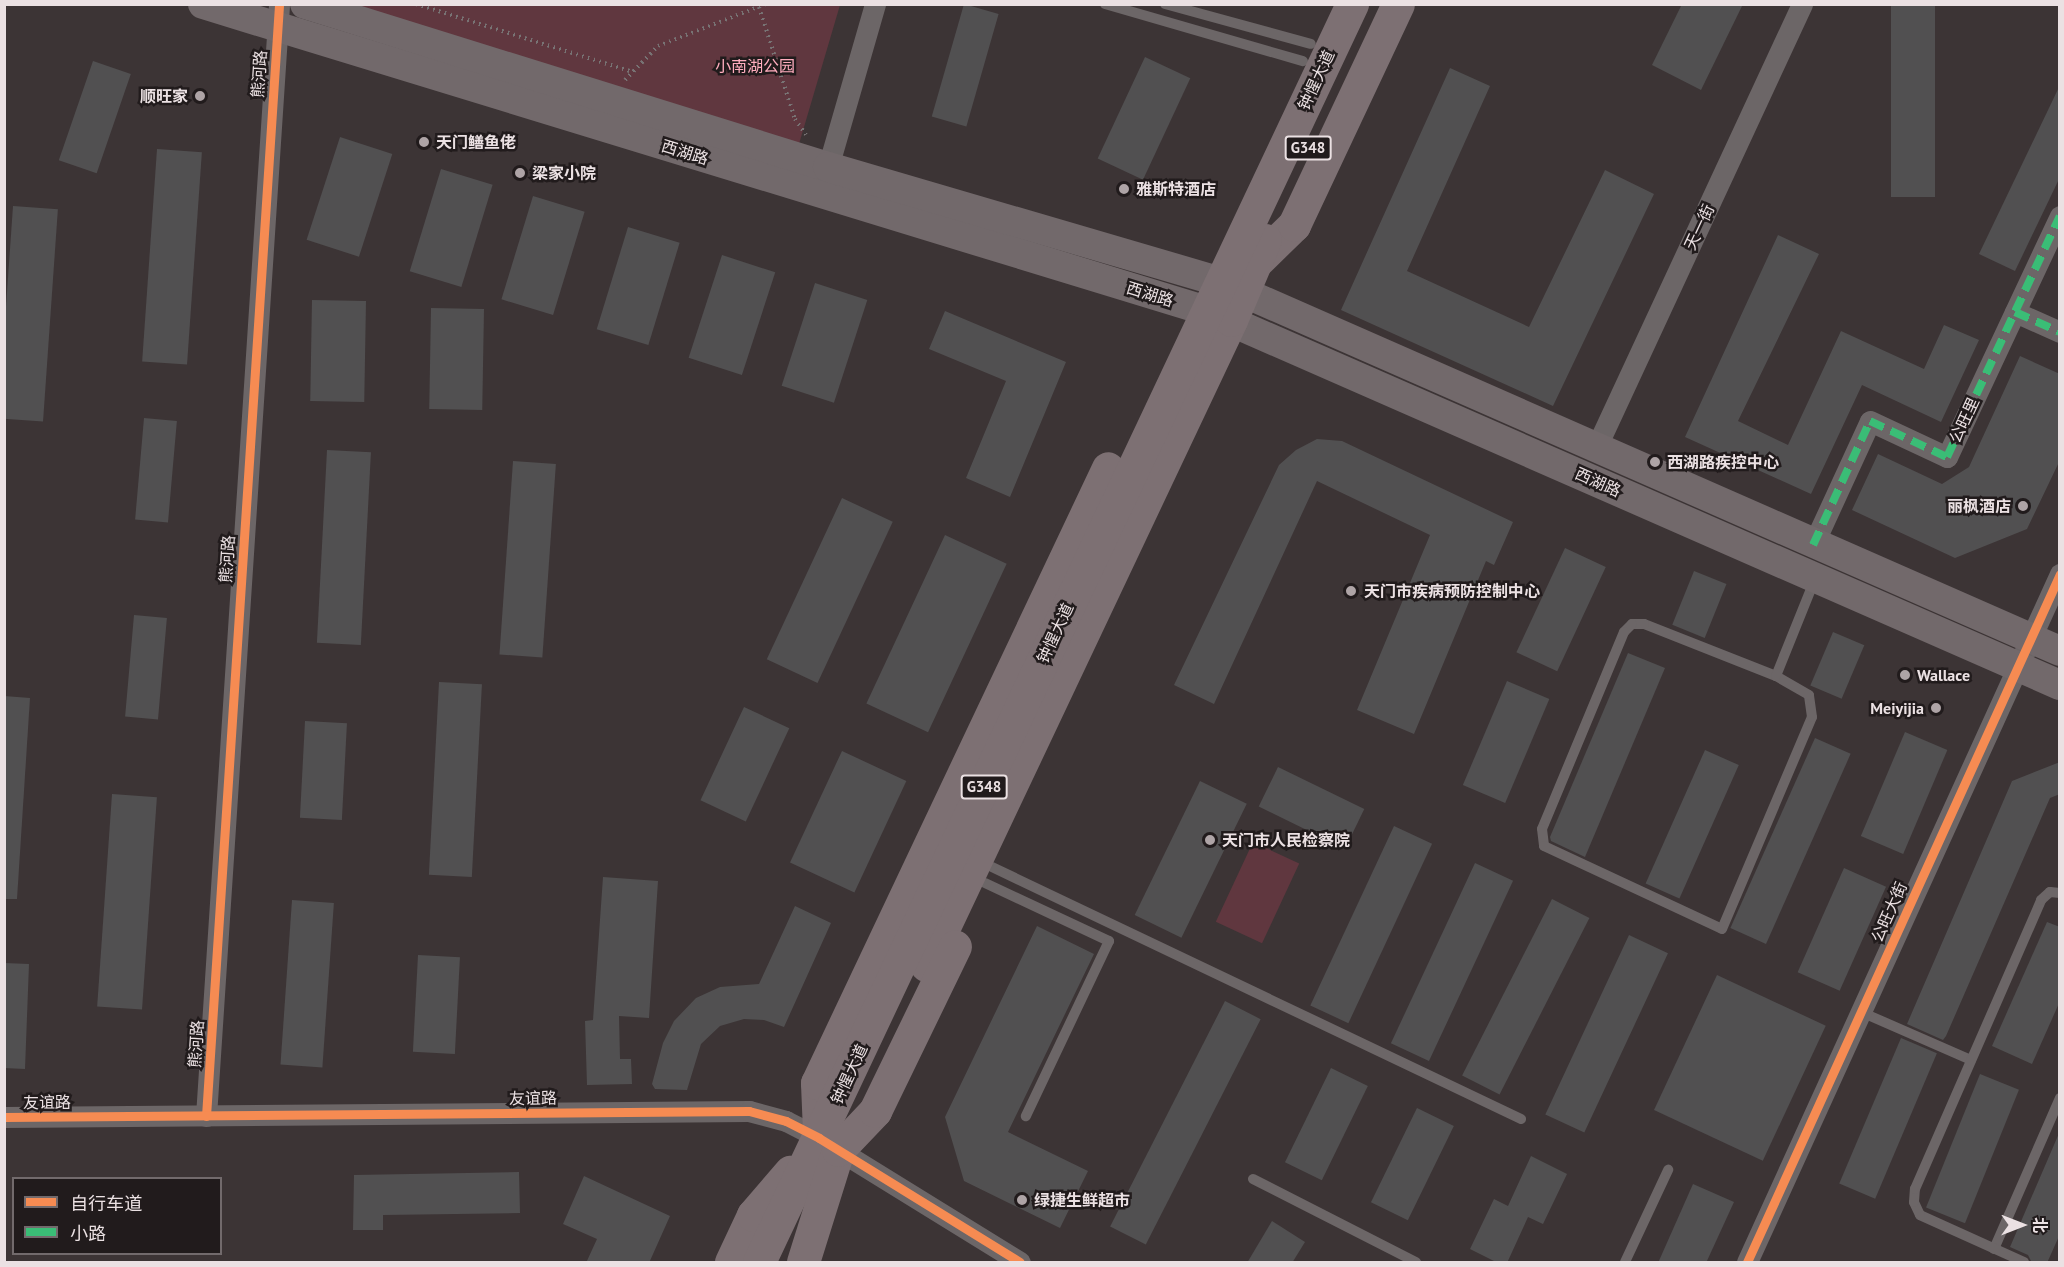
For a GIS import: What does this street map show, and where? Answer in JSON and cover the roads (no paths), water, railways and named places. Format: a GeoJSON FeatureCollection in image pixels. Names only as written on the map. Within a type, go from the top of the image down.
{"type":"FeatureCollection","features":[{"type":"Feature","properties":{"kind":"highway"},"geometry":{"type":"LineString","coordinates":[[1232,286],[1235,204],[1330,4]]}},
{"type":"Feature","properties":{"kind":"highway","name":"钟惺大道"},"geometry":{"type":"LineString","coordinates":[[785,1263],[829,1144],[1232,286],[1352,4]]}},
{"type":"Feature","properties":{"kind":"highway","name":"钟惺大道"},"geometry":{"type":"LineString","coordinates":[[1232,286],[1375,4]]}},
{"type":"Feature","properties":{"kind":"highway"},"geometry":{"type":"LineString","coordinates":[[1232,286],[1294,225],[1398,4]]}},
{"type":"Feature","properties":{"kind":"highway"},"geometry":{"type":"LineString","coordinates":[[731,1263],[753,1215],[829,1144],[875,1111],[1203,428],[1192,372],[1135,409],[817,1083],[829,1144],[803,1263]]}},
{"type":"Feature","properties":{"kind":"highway","name":"钟惺大道"},"geometry":{"type":"LineString","coordinates":[[759,1263],[829,1144]]}},
{"type":"Feature","properties":{"kind":"main road","name":"西湖路"},"geometry":{"type":"LineString","coordinates":[[203,4],[278,16],[1232,286],[1815,578],[2060,685]]}},
{"type":"Feature","properties":{"kind":"main road","name":"西湖路"},"geometry":{"type":"LineString","coordinates":[[305,4],[828,167],[1232,286],[1595,450],[2060,651]]}},
{"type":"Feature","properties":{"kind":"street"},"geometry":{"type":"LineString","coordinates":[[828,167],[875,4]]}},
{"type":"Feature","properties":{"kind":"street","name":"天一街"},"geometry":{"type":"LineString","coordinates":[[1595,450],[1803,4]]}},
{"type":"Feature","properties":{"kind":"street","name":"熊河路"},"geometry":{"type":"LineString","coordinates":[[206,1116],[278,16]]}},
{"type":"Feature","properties":{"kind":"street","name":"公旺里"},"geometry":{"type":"LineString","coordinates":[[1814,545],[1870,421],[1947,457],[2060,216]]}},
{"type":"Feature","properties":{"kind":"street"},"geometry":{"type":"LineString","coordinates":[[2014,312],[2060,332]]}},
{"type":"Feature","properties":{"kind":"street","name":"公旺大街"},"geometry":{"type":"LineString","coordinates":[[1747,1263],[2060,574]]}},
{"type":"Feature","properties":{"kind":"street","name":"友谊路"},"geometry":{"type":"LineString","coordinates":[[4,1117],[749,1111],[786,1121],[829,1144],[1020,1263]]}},
{"type":"Feature","properties":{"kind":"lane"},"geometry":{"type":"LineString","coordinates":[[1105,4],[1307,53]]}},
{"type":"Feature","properties":{"kind":"lane"},"geometry":{"type":"LineString","coordinates":[[1165,4],[1190,8],[1307,53]]}},
{"type":"Feature","properties":{"kind":"lane"},"geometry":{"type":"LineString","coordinates":[[1776,676],[1815,578]]}},
{"type":"Feature","properties":{"kind":"lane"},"geometry":{"type":"LineString","coordinates":[[1632,624],[1644,624],[1776,676],[1809,695],[1812,717],[1722,929],[1544,846],[1542,829],[1624,632],[1632,624]]}},
{"type":"Feature","properties":{"kind":"lane"},"geometry":{"type":"LineString","coordinates":[[989,875],[1109,941],[1026,1116]]}},
{"type":"Feature","properties":{"kind":"lane"},"geometry":{"type":"LineString","coordinates":[[989,875],[1521,1119]]}},
{"type":"Feature","properties":{"kind":"lane"},"geometry":{"type":"LineString","coordinates":[[2024,1263],[1920,1215],[1914,1202],[1915,1189],[2041,900],[2050,892],[2060,892]]}},
{"type":"Feature","properties":{"kind":"lane"},"geometry":{"type":"LineString","coordinates":[[1861,1012],[1971,1060]]}},
{"type":"Feature","properties":{"kind":"lane"},"geometry":{"type":"LineString","coordinates":[[1995,1249],[2060,1098]]}},
{"type":"Feature","properties":{"kind":"lane"},"geometry":{"type":"LineString","coordinates":[[1625,1263],[1668,1170]]}},
{"type":"Feature","properties":{"kind":"lane"},"geometry":{"type":"LineString","coordinates":[[1253,1179],[1416,1263]]}},
{"type":"Feature","properties":{"kind":"place","name":"顺旺家"},"geometry":{"type":"Point","coordinates":[200,96]}},
{"type":"Feature","properties":{"kind":"place","name":"天门鳝鱼佬"},"geometry":{"type":"Point","coordinates":[424,142]}},
{"type":"Feature","properties":{"kind":"place","name":"梁家小院"},"geometry":{"type":"Point","coordinates":[520,173]}},
{"type":"Feature","properties":{"kind":"place","name":"雅斯特酒店"},"geometry":{"type":"Point","coordinates":[1124,189]}},
{"type":"Feature","properties":{"kind":"place","name":"西湖路疾控中心"},"geometry":{"type":"Point","coordinates":[1655,462]}},
{"type":"Feature","properties":{"kind":"place","name":"丽枫酒店"},"geometry":{"type":"Point","coordinates":[2023,506]}},
{"type":"Feature","properties":{"kind":"place","name":"天门市疾病预防控制中心"},"geometry":{"type":"Point","coordinates":[1351,591]}},
{"type":"Feature","properties":{"kind":"place","name":"Wallace"},"geometry":{"type":"Point","coordinates":[1905,675]}},
{"type":"Feature","properties":{"kind":"place","name":"Meiyijia"},"geometry":{"type":"Point","coordinates":[1936,708]}},
{"type":"Feature","properties":{"kind":"place","name":"天门市人民检察院"},"geometry":{"type":"Point","coordinates":[1210,840]}},
{"type":"Feature","properties":{"kind":"place","name":"绿捷生鲜超市"},"geometry":{"type":"Point","coordinates":[1022,1200]}},
{"type":"Feature","properties":{"kind":"park label","name":"小南湖公园"},"geometry":{"type":"Point","coordinates":[755,66]}}]}
